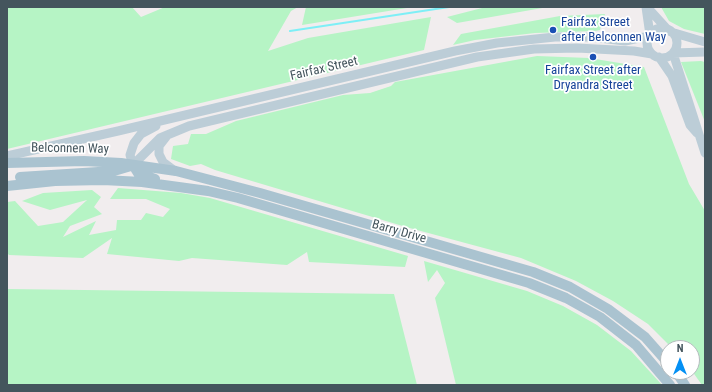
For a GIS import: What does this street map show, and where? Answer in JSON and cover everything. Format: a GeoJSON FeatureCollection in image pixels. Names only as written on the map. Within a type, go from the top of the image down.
{"type":"FeatureCollection","features":[{"type":"Feature","properties":{"kind":"main road"},"geometry":{"type":"LineString","coordinates":[[647,7],[669,30],[677,42],[673,53],[677,71],[705,153]]}},
{"type":"Feature","properties":{"kind":"main road"},"geometry":{"type":"LineString","coordinates":[[647,7],[650,36],[647,44],[672,76],[690,125],[698,133]]}},
{"type":"Feature","properties":{"kind":"main road"},"geometry":{"type":"LineString","coordinates":[[650,36],[658,29],[669,30],[705,42]]}},
{"type":"Feature","properties":{"kind":"main road","name":"Fairfax Street"},"geometry":{"type":"LineString","coordinates":[[7,156],[178,117],[455,50],[498,43],[578,36],[625,41],[650,36]]}},
{"type":"Feature","properties":{"kind":"main road","name":"Fairfax Street"},"geometry":{"type":"LineString","coordinates":[[132,165],[139,160],[152,144],[170,133],[241,113],[442,65],[502,53],[534,49],[577,48],[634,51],[656,56]]}},
{"type":"Feature","properties":{"kind":"main road"},"geometry":{"type":"LineString","coordinates":[[656,56],[666,57],[673,53],[705,52]]}},
{"type":"Feature","properties":{"kind":"main road"},"geometry":{"type":"LineString","coordinates":[[178,117],[153,128],[138,137],[130,152],[130,159],[132,165],[138,173],[144,176],[187,187]]}},
{"type":"Feature","properties":{"kind":"main road"},"geometry":{"type":"LineString","coordinates":[[170,133],[160,144],[159,154],[166,164],[176,171]]}},
{"type":"Feature","properties":{"kind":"main road","name":"Belconnen Way"},"geometry":{"type":"LineString","coordinates":[[7,163],[84,161],[132,165]]}},
{"type":"Feature","properties":{"kind":"main road"},"geometry":{"type":"LineString","coordinates":[[7,179],[49,174],[114,171],[132,165]]}},
{"type":"Feature","properties":{"kind":"main road","name":"Barry Drive"},"geometry":{"type":"LineString","coordinates":[[132,165],[176,171],[260,193],[533,272],[563,284],[608,309],[644,337],[660,354]]}},
{"type":"Feature","properties":{"kind":"main road","name":"Barry Drive"},"geometry":{"type":"LineString","coordinates":[[7,186],[55,181],[87,180],[127,181],[187,187],[238,198],[529,283],[566,298],[600,317],[636,345],[670,385]]}},
{"type":"Feature","properties":{"kind":"green space"},"geometry":{"type":"Polygon","coordinates":[[[7,7],[132,7],[141,17],[165,7],[298,7],[291,11],[268,51],[308,38],[431,17],[424,50],[7,149],[7,7]]]}},
{"type":"Feature","properties":{"kind":"green space"},"geometry":{"type":"Polygon","coordinates":[[[306,7],[413,7],[302,25],[306,7]]]}},
{"type":"Feature","properties":{"kind":"green space"},"geometry":{"type":"Polygon","coordinates":[[[486,7],[548,7],[457,23],[447,17],[486,7]]]}},
{"type":"Feature","properties":{"kind":"green space"},"geometry":{"type":"Polygon","coordinates":[[[661,7],[705,7],[705,34],[684,29],[669,21],[661,7]]]}},
{"type":"Feature","properties":{"kind":"green space"},"geometry":{"type":"Polygon","coordinates":[[[605,14],[600,30],[535,33],[475,40],[453,45],[461,34],[560,16],[605,14]]]}},
{"type":"Feature","properties":{"kind":"green space"},"geometry":{"type":"Polygon","coordinates":[[[537,56],[589,58],[644,67],[689,184],[705,211],[705,385],[702,385],[698,380],[700,380],[700,340],[664,340],[648,324],[613,301],[576,281],[521,258],[406,227],[215,170],[201,164],[190,166],[171,159],[173,146],[188,144],[191,134],[206,134],[236,121],[343,95],[370,93],[391,86],[395,82],[537,56]]]}},
{"type":"Feature","properties":{"kind":"green space"},"geometry":{"type":"Polygon","coordinates":[[[681,62],[705,62],[705,122],[681,62]]]}},
{"type":"Feature","properties":{"kind":"green space"},"geometry":{"type":"Polygon","coordinates":[[[118,188],[181,193],[210,198],[408,256],[405,267],[309,262],[307,252],[287,265],[192,258],[179,261],[107,254],[112,238],[83,258],[9,255],[7,253],[7,202],[15,201],[38,226],[63,222],[87,200],[50,210],[22,201],[43,193],[92,190],[101,197],[94,207],[102,214],[70,226],[63,237],[96,221],[89,235],[116,230],[117,220],[141,220],[146,213],[163,217],[170,209],[146,199],[110,199],[118,188]]]}},
{"type":"Feature","properties":{"kind":"green space"},"geometry":{"type":"Polygon","coordinates":[[[424,261],[527,291],[563,306],[597,325],[631,351],[662,385],[456,385],[435,298],[445,283],[437,270],[428,282],[424,261]]]}},
{"type":"Feature","properties":{"kind":"green space"},"geometry":{"type":"Polygon","coordinates":[[[7,289],[394,294],[417,385],[7,385],[7,289]]]}},
{"type":"Feature","properties":{"kind":"waterway"},"geometry":{"type":"LineString","coordinates":[[290,31],[449,7]]}},
{"type":"Feature","properties":{"kind":"place","name":"Fairfax Street after Belconnen Way"},"geometry":{"type":"Point","coordinates":[553,30]}},
{"type":"Feature","properties":{"kind":"place","name":"Fairfax Street after Dryandra Street"},"geometry":{"type":"Point","coordinates":[593,57]}}]}
